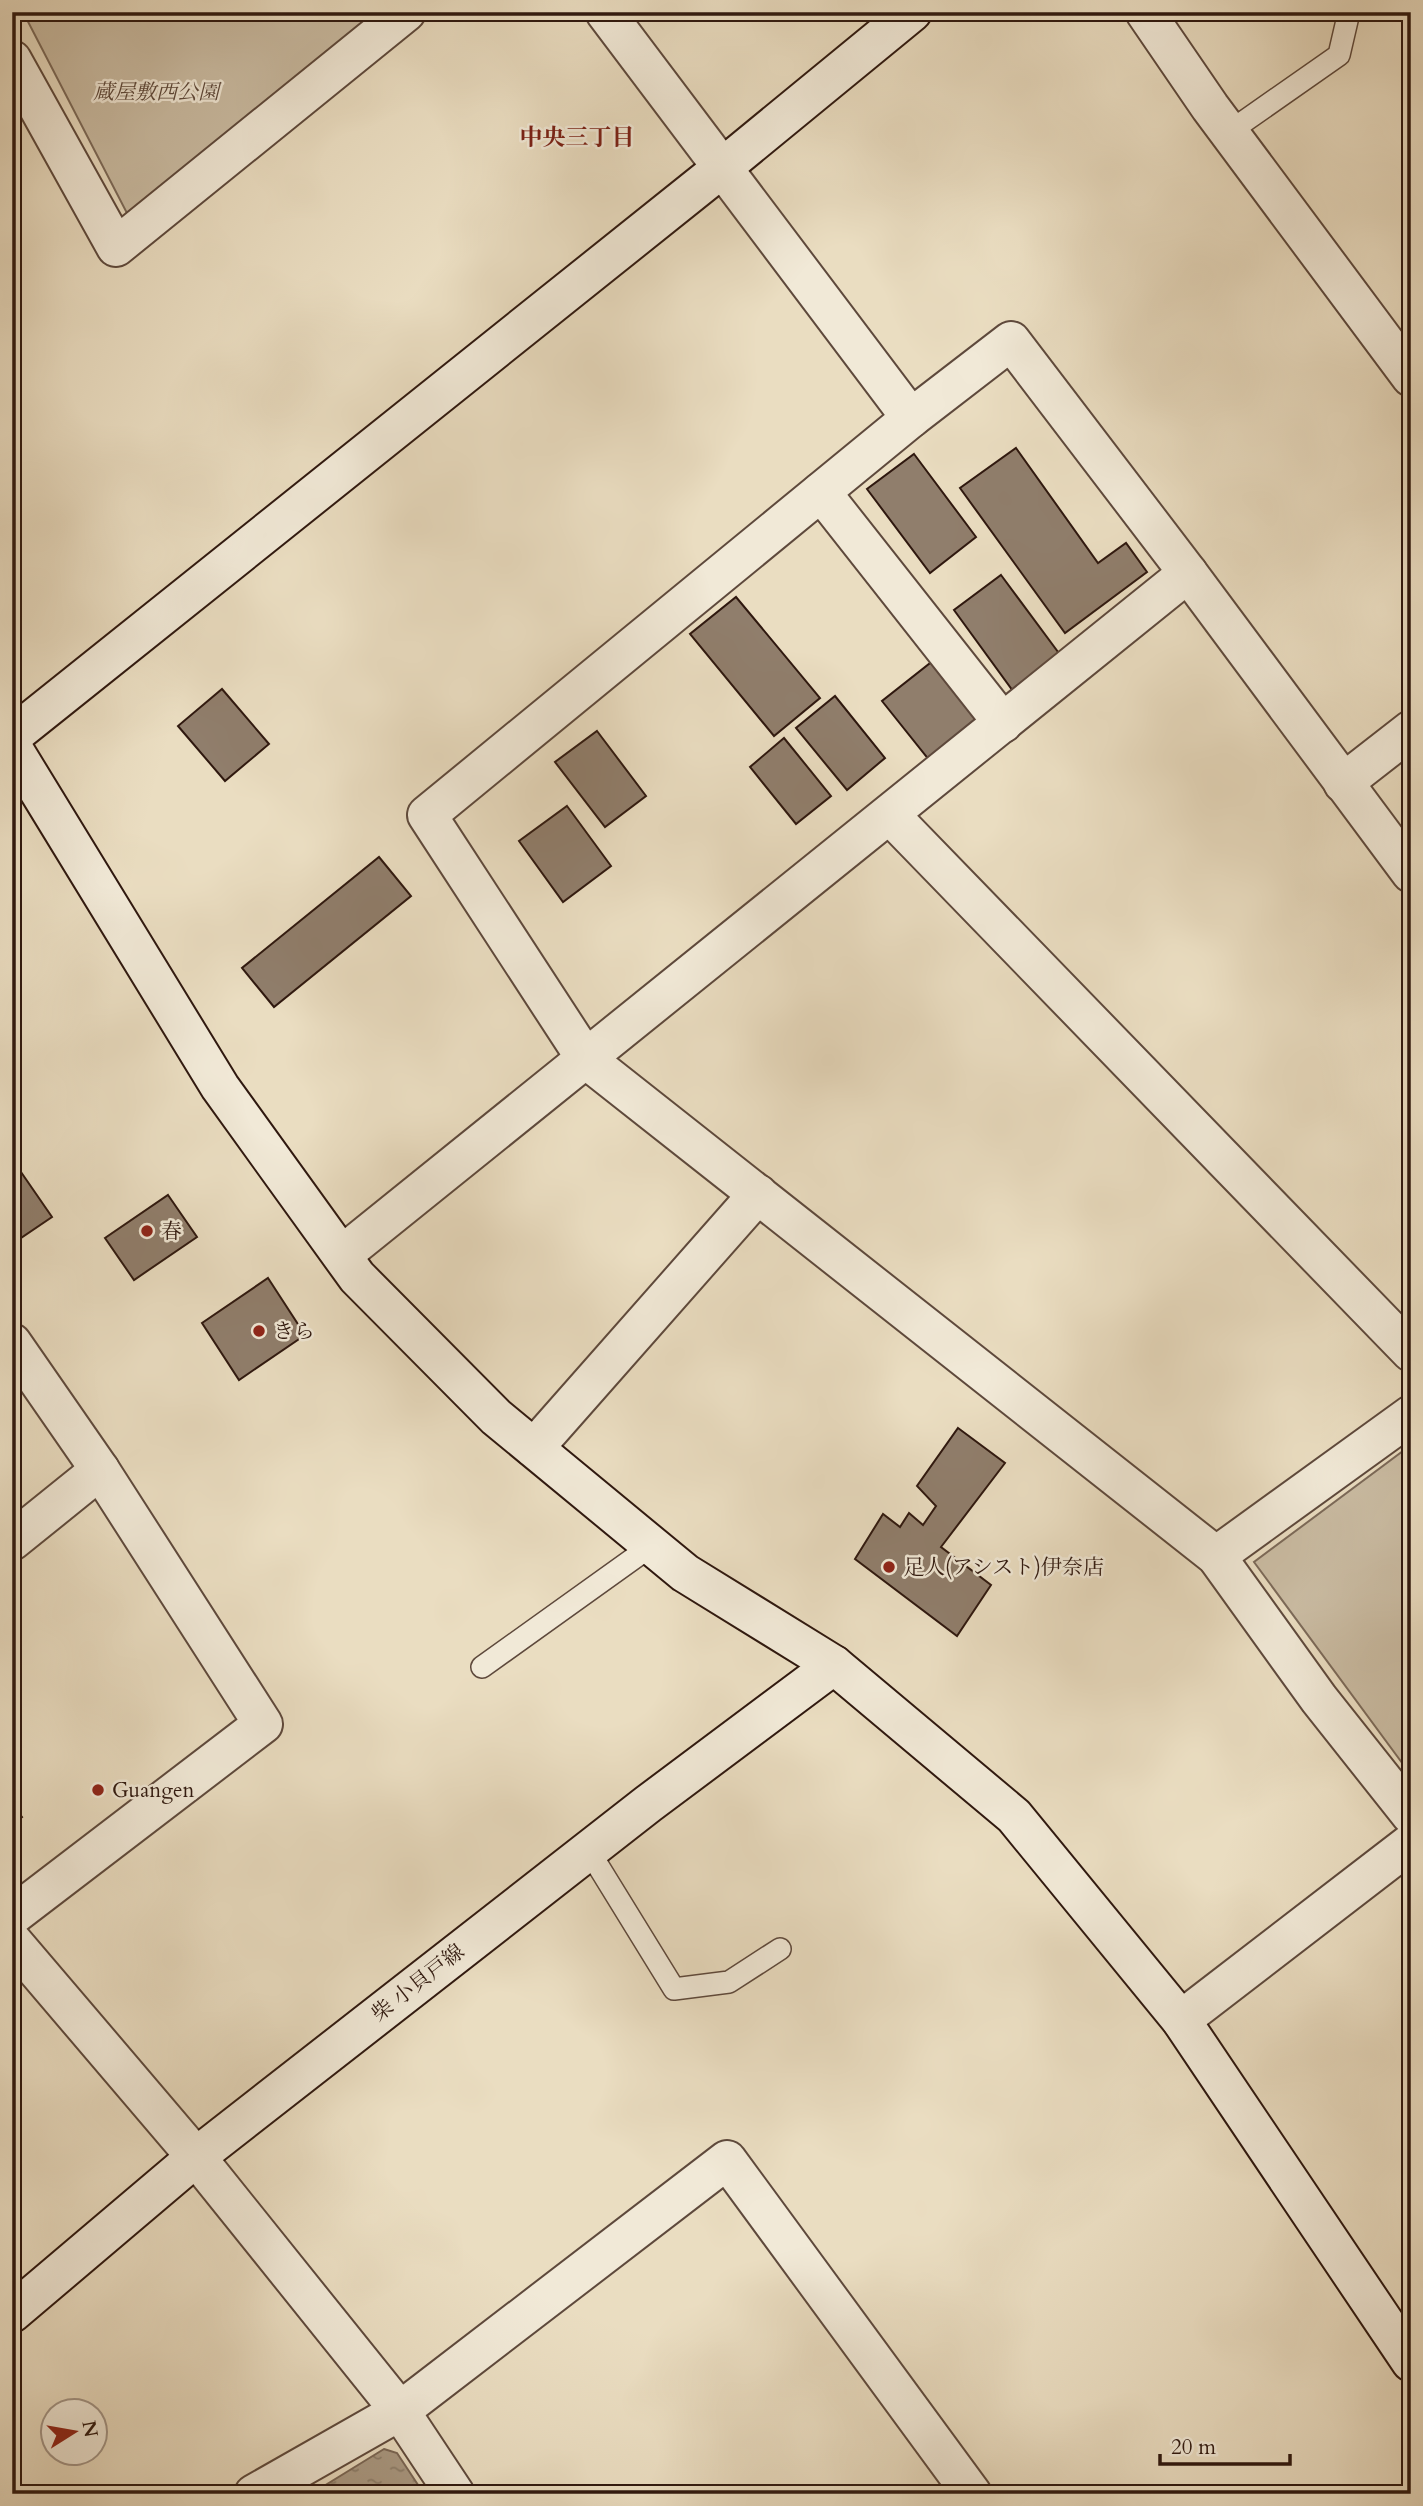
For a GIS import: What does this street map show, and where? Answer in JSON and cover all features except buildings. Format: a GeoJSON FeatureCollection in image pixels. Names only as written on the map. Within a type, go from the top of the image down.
{"type":"FeatureCollection","features":[{"type":"Feature","properties":{"kind":"street"},"geometry":{"type":"LineString","coordinates":[[12,60],[116,247],[406,12]]}},
{"type":"Feature","properties":{"kind":"street"},"geometry":{"type":"LineString","coordinates":[[605,12],[911,418]]}},
{"type":"Feature","properties":{"kind":"street"},"geometry":{"type":"LineString","coordinates":[[12,736],[722,168],[912,12]]}},
{"type":"Feature","properties":{"kind":"street"},"geometry":{"type":"LineString","coordinates":[[1145,12],[1229,132],[1411,377]]}},
{"type":"Feature","properties":{"kind":"street"},"geometry":{"type":"LineString","coordinates":[[1411,873],[1011,341],[911,418],[427,815],[586,1059],[1216,1556],[1319,1699],[1411,1815]]}},
{"type":"Feature","properties":{"kind":"street"},"geometry":{"type":"LineString","coordinates":[[821,492],[1003,723]]}},
{"type":"Feature","properties":{"kind":"street"},"geometry":{"type":"LineString","coordinates":[[342,1255],[1188,573]]}},
{"type":"Feature","properties":{"kind":"street"},"geometry":{"type":"LineString","coordinates":[[1343,783],[1411,730]]}},
{"type":"Feature","properties":{"kind":"street"},"geometry":{"type":"LineString","coordinates":[[12,747],[220,1087],[357,1277],[496,1417],[685,1573],[834,1665],[1014,1816],[1181,2020],[1411,2362]]}},
{"type":"Feature","properties":{"kind":"street"},"geometry":{"type":"LineString","coordinates":[[890,815],[1411,1352]]}},
{"type":"Feature","properties":{"kind":"street"},"geometry":{"type":"LineString","coordinates":[[534,1448],[758,1194]]}},
{"type":"Feature","properties":{"kind":"street"},"geometry":{"type":"LineString","coordinates":[[12,1343],[100,1470],[263,1724],[12,1916]]}},
{"type":"Feature","properties":{"kind":"street"},"geometry":{"type":"LineString","coordinates":[[1216,1556],[1411,1415]]}},
{"type":"Feature","properties":{"kind":"street"},"geometry":{"type":"LineString","coordinates":[[12,1541],[100,1470]]}},
{"type":"Feature","properties":{"kind":"street","name":"柴 小貝戸線"},"geometry":{"type":"LineString","coordinates":[[12,2313],[196,2157],[589,1851],[834,1665]]}},
{"type":"Feature","properties":{"kind":"street"},"geometry":{"type":"LineString","coordinates":[[1181,2020],[1411,1843]]}},
{"type":"Feature","properties":{"kind":"street"},"geometry":{"type":"LineString","coordinates":[[12,1941],[196,2157],[400,2411],[455,2494]]}},
{"type":"Feature","properties":{"kind":"street"},"geometry":{"type":"LineString","coordinates":[[254,2494],[400,2411],[727,2160],[972,2494]]}},
{"type":"Feature","properties":{"kind":"lane"},"geometry":{"type":"LineString","coordinates":[[1229,132],[1339,55],[1349,12]]}},
{"type":"Feature","properties":{"kind":"lane"},"geometry":{"type":"LineString","coordinates":[[482,1667],[651,1545]]}},
{"type":"Feature","properties":{"kind":"lane"},"geometry":{"type":"LineString","coordinates":[[589,1851],[674,1989],[729,1982],[780,1950]]}},
{"type":"Feature","properties":{"kind":"green space","name":"蔵屋敷西公園"},"geometry":{"type":"Polygon","coordinates":[[[23,12],[375,12],[130,219],[23,12]]]}},
{"type":"Feature","properties":{"kind":"green space"},"geometry":{"type":"Polygon","coordinates":[[[1411,1445],[1411,1775],[1254,1562],[1411,1445]]]}},
{"type":"Feature","properties":{"kind":"water"},"geometry":{"type":"Polygon","coordinates":[[[384,2449],[397,2453],[424,2494],[311,2494],[384,2449]]]}},
{"type":"Feature","properties":{"kind":"place","name":"春"},"geometry":{"type":"Point","coordinates":[147,1231]}},
{"type":"Feature","properties":{"kind":"place","name":"きら"},"geometry":{"type":"Point","coordinates":[259,1331]}},
{"type":"Feature","properties":{"kind":"place","name":"足人(アシスト)伊奈店"},"geometry":{"type":"Point","coordinates":[889,1567]}},
{"type":"Feature","properties":{"kind":"place","name":"Guangen"},"geometry":{"type":"Point","coordinates":[98,1790]}},
{"type":"Feature","properties":{"kind":"district","name":"中央三丁目"},"geometry":{"type":"Point","coordinates":[577,137]}}]}
